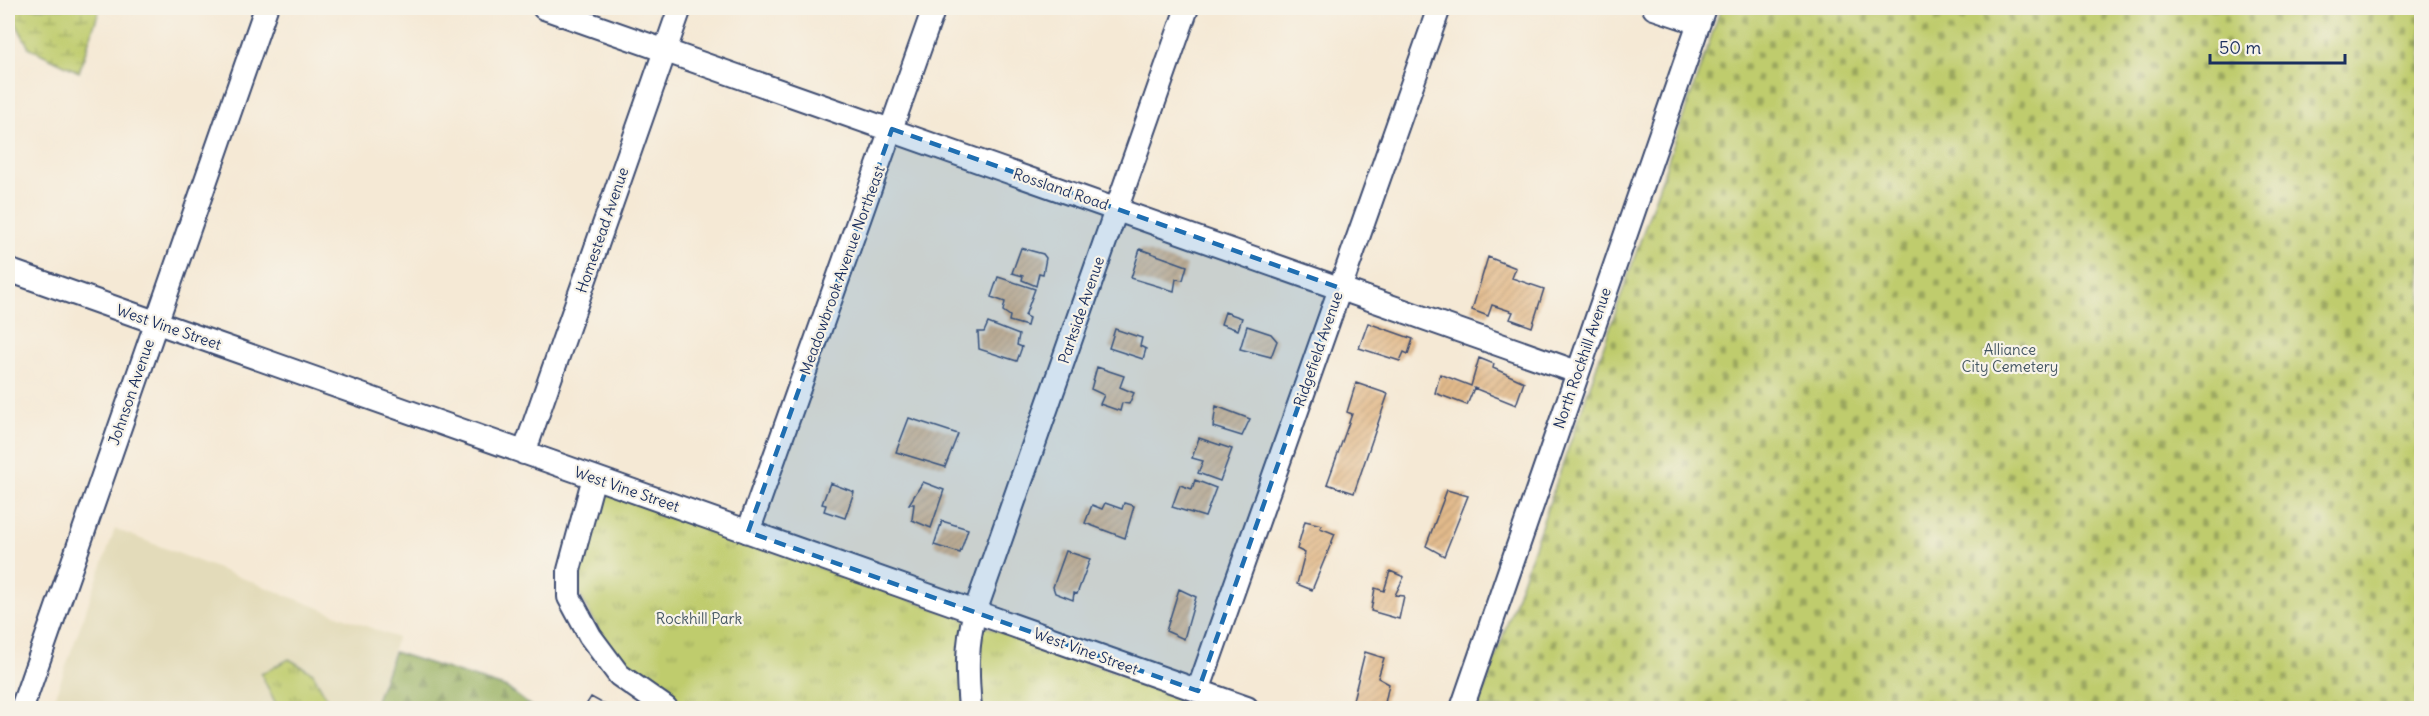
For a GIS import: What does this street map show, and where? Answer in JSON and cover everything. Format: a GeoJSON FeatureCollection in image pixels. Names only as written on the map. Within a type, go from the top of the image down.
{"type":"FeatureCollection","features":[{"type":"Feature","properties":{"kind":"street","name":"Johnson Avenue"},"geometry":{"type":"LineString","coordinates":[[22,708],[266,8]]}},
{"type":"Feature","properties":{"kind":"street","name":"Rossland Road"},"geometry":{"type":"LineString","coordinates":[[544,8],[1577,372]]}},
{"type":"Feature","properties":{"kind":"street","name":"Homestead Avenue"},"geometry":{"type":"LineString","coordinates":[[524,453],[680,8]]}},
{"type":"Feature","properties":{"kind":"street","name":"Meadowbrook Avenue Northeast"},"geometry":{"type":"LineString","coordinates":[[748,532],[934,8]]}},
{"type":"Feature","properties":{"kind":"street","name":"Parkside Avenue"},"geometry":{"type":"LineString","coordinates":[[970,708],[967,655],[968,639],[975,612],[1186,8]]}},
{"type":"Feature","properties":{"kind":"street","name":"Ridgefield Avenue"},"geometry":{"type":"LineString","coordinates":[[1198,691],[1439,8]]}},
{"type":"Feature","properties":{"kind":"street"},"geometry":{"type":"LineString","coordinates":[[1654,8],[1701,15]]}},
{"type":"Feature","properties":{"kind":"street","name":"North Rockhill Avenue"},"geometry":{"type":"LineString","coordinates":[[1462,708],[1701,15]]}},
{"type":"Feature","properties":{"kind":"street","name":"West Vine Street"},"geometry":{"type":"LineString","coordinates":[[8,270],[1247,708]]}},
{"type":"Feature","properties":{"kind":"street"},"geometry":{"type":"LineString","coordinates":[[594,477],[569,570],[569,597],[590,636],[619,675],[666,708]]}},
{"type":"Feature","properties":{"kind":"highlighted area"},"geometry":{"type":"Polygon","coordinates":[[[892,129],[1340,288],[1198,691],[748,532],[892,129]]]}},
{"type":"Feature","properties":{"kind":"shaded area"},"geometry":{"type":"Polygon","coordinates":[[[115,529],[397,638],[372,708],[51,708],[115,529]]]}},
{"type":"Feature","properties":{"kind":"green space"},"geometry":{"type":"Polygon","coordinates":[[[8,8],[100,8],[79,72],[29,48],[8,8]]]}},
{"type":"Feature","properties":{"kind":"green space","name":"Alliance City Cemetery"},"geometry":{"type":"Polygon","coordinates":[[[1721,8],[2421,8],[2421,708],[1478,708],[1721,8]]]}},
{"type":"Feature","properties":{"kind":"green space","name":"Rockhill Park"},"geometry":{"type":"Polygon","coordinates":[[[602,491],[1216,708],[678,708],[638,685],[613,656],[575,586],[602,491]]]}},
{"type":"Feature","properties":{"kind":"green space"},"geometry":{"type":"Polygon","coordinates":[[[394,652],[507,688],[533,708],[373,708],[394,652]]]}},
{"type":"Feature","properties":{"kind":"green space"},"geometry":{"type":"Polygon","coordinates":[[[289,659],[313,673],[332,708],[278,708],[261,674],[289,659]]]}},
{"type":"Feature","properties":{"kind":"building"},"geometry":{"type":"Polygon","coordinates":[[[1021,248],[1043,254],[1046,258],[1043,274],[1039,273],[1036,286],[1022,280],[1023,276],[1012,273],[1021,248]]]}},
{"type":"Feature","properties":{"kind":"building"},"geometry":{"type":"Polygon","coordinates":[[[1140,249],[1187,266],[1183,280],[1176,279],[1174,291],[1131,278],[1140,249]]]}},
{"type":"Feature","properties":{"kind":"building"},"geometry":{"type":"Polygon","coordinates":[[[1488,257],[1516,268],[1512,278],[1544,289],[1532,327],[1510,319],[1513,312],[1492,305],[1488,316],[1472,310],[1488,257]]]}},
{"type":"Feature","properties":{"kind":"building"},"geometry":{"type":"Polygon","coordinates":[[[998,277],[1035,289],[1025,316],[1029,318],[1027,326],[1009,321],[1010,316],[1003,311],[1005,302],[991,297],[998,277]]]}},
{"type":"Feature","properties":{"kind":"building"},"geometry":{"type":"Polygon","coordinates":[[[1225,312],[1242,318],[1238,330],[1221,324],[1225,312]]]}},
{"type":"Feature","properties":{"kind":"building"},"geometry":{"type":"Polygon","coordinates":[[[988,323],[1019,335],[1017,345],[1022,347],[1017,361],[979,349],[978,332],[984,332],[988,323]]]}},
{"type":"Feature","properties":{"kind":"building"},"geometry":{"type":"Polygon","coordinates":[[[1368,323],[1413,339],[1408,354],[1404,352],[1400,361],[1359,348],[1368,323]]]}},
{"type":"Feature","properties":{"kind":"building"},"geometry":{"type":"Polygon","coordinates":[[[1247,326],[1271,334],[1277,341],[1271,357],[1240,349],[1247,326]]]}},
{"type":"Feature","properties":{"kind":"building"},"geometry":{"type":"Polygon","coordinates":[[[1115,329],[1142,338],[1140,346],[1146,349],[1143,359],[1109,348],[1115,329]]]}},
{"type":"Feature","properties":{"kind":"building"},"geometry":{"type":"Polygon","coordinates":[[[1479,358],[1494,364],[1493,368],[1524,382],[1516,405],[1474,388],[1467,405],[1435,393],[1440,374],[1471,386],[1479,358]]]}},
{"type":"Feature","properties":{"kind":"building"},"geometry":{"type":"Polygon","coordinates":[[[1097,367],[1124,376],[1120,387],[1134,393],[1129,404],[1122,403],[1120,411],[1100,404],[1104,395],[1091,389],[1097,367]]]}},
{"type":"Feature","properties":{"kind":"building"},"geometry":{"type":"Polygon","coordinates":[[[1356,383],[1388,394],[1354,493],[1327,484],[1352,414],[1347,412],[1356,383]]]}},
{"type":"Feature","properties":{"kind":"building"},"geometry":{"type":"Polygon","coordinates":[[[1216,406],[1250,419],[1242,436],[1213,427],[1216,406]]]}},
{"type":"Feature","properties":{"kind":"building"},"geometry":{"type":"Polygon","coordinates":[[[909,418],[958,434],[945,467],[896,452],[909,418]]]}},
{"type":"Feature","properties":{"kind":"building"},"geometry":{"type":"Polygon","coordinates":[[[1199,438],[1232,449],[1220,481],[1198,473],[1203,461],[1192,458],[1199,438]]]}},
{"type":"Feature","properties":{"kind":"building"},"geometry":{"type":"Polygon","coordinates":[[[1195,480],[1216,488],[1205,517],[1172,507],[1180,485],[1192,489],[1195,480]]]}},
{"type":"Feature","properties":{"kind":"building"},"geometry":{"type":"Polygon","coordinates":[[[923,482],[944,490],[931,528],[912,520],[914,504],[909,504],[923,482]]]}},
{"type":"Feature","properties":{"kind":"building"},"geometry":{"type":"Polygon","coordinates":[[[830,483],[854,492],[845,518],[824,511],[826,505],[822,504],[830,483]]]}},
{"type":"Feature","properties":{"kind":"building"},"geometry":{"type":"Polygon","coordinates":[[[1447,490],[1468,496],[1444,556],[1426,546],[1447,490]]]}},
{"type":"Feature","properties":{"kind":"building"},"geometry":{"type":"Polygon","coordinates":[[[1105,503],[1122,509],[1124,503],[1134,506],[1125,538],[1085,523],[1092,505],[1102,509],[1105,503]]]}},
{"type":"Feature","properties":{"kind":"building"},"geometry":{"type":"Polygon","coordinates":[[[942,521],[968,529],[960,553],[934,545],[942,521]]]}},
{"type":"Feature","properties":{"kind":"building"},"geometry":{"type":"Polygon","coordinates":[[[1305,521],[1322,525],[1320,528],[1335,534],[1312,590],[1297,584],[1305,553],[1297,549],[1305,521]]]}},
{"type":"Feature","properties":{"kind":"building"},"geometry":{"type":"Polygon","coordinates":[[[1066,551],[1090,559],[1073,600],[1055,593],[1053,587],[1066,551]]]}},
{"type":"Feature","properties":{"kind":"building"},"geometry":{"type":"Polygon","coordinates":[[[1390,571],[1404,577],[1395,595],[1404,596],[1399,619],[1371,611],[1375,588],[1384,591],[1390,571]]]}},
{"type":"Feature","properties":{"kind":"building"},"geometry":{"type":"Polygon","coordinates":[[[1179,589],[1196,597],[1184,639],[1166,631],[1179,589]]]}},
{"type":"Feature","properties":{"kind":"building"},"geometry":{"type":"Polygon","coordinates":[[[1365,652],[1384,658],[1378,678],[1389,684],[1384,708],[1351,708],[1365,652]]]}},
{"type":"Feature","properties":{"kind":"building"},"geometry":{"type":"Polygon","coordinates":[[[591,697],[611,708],[584,708],[591,697]]]}}]}
